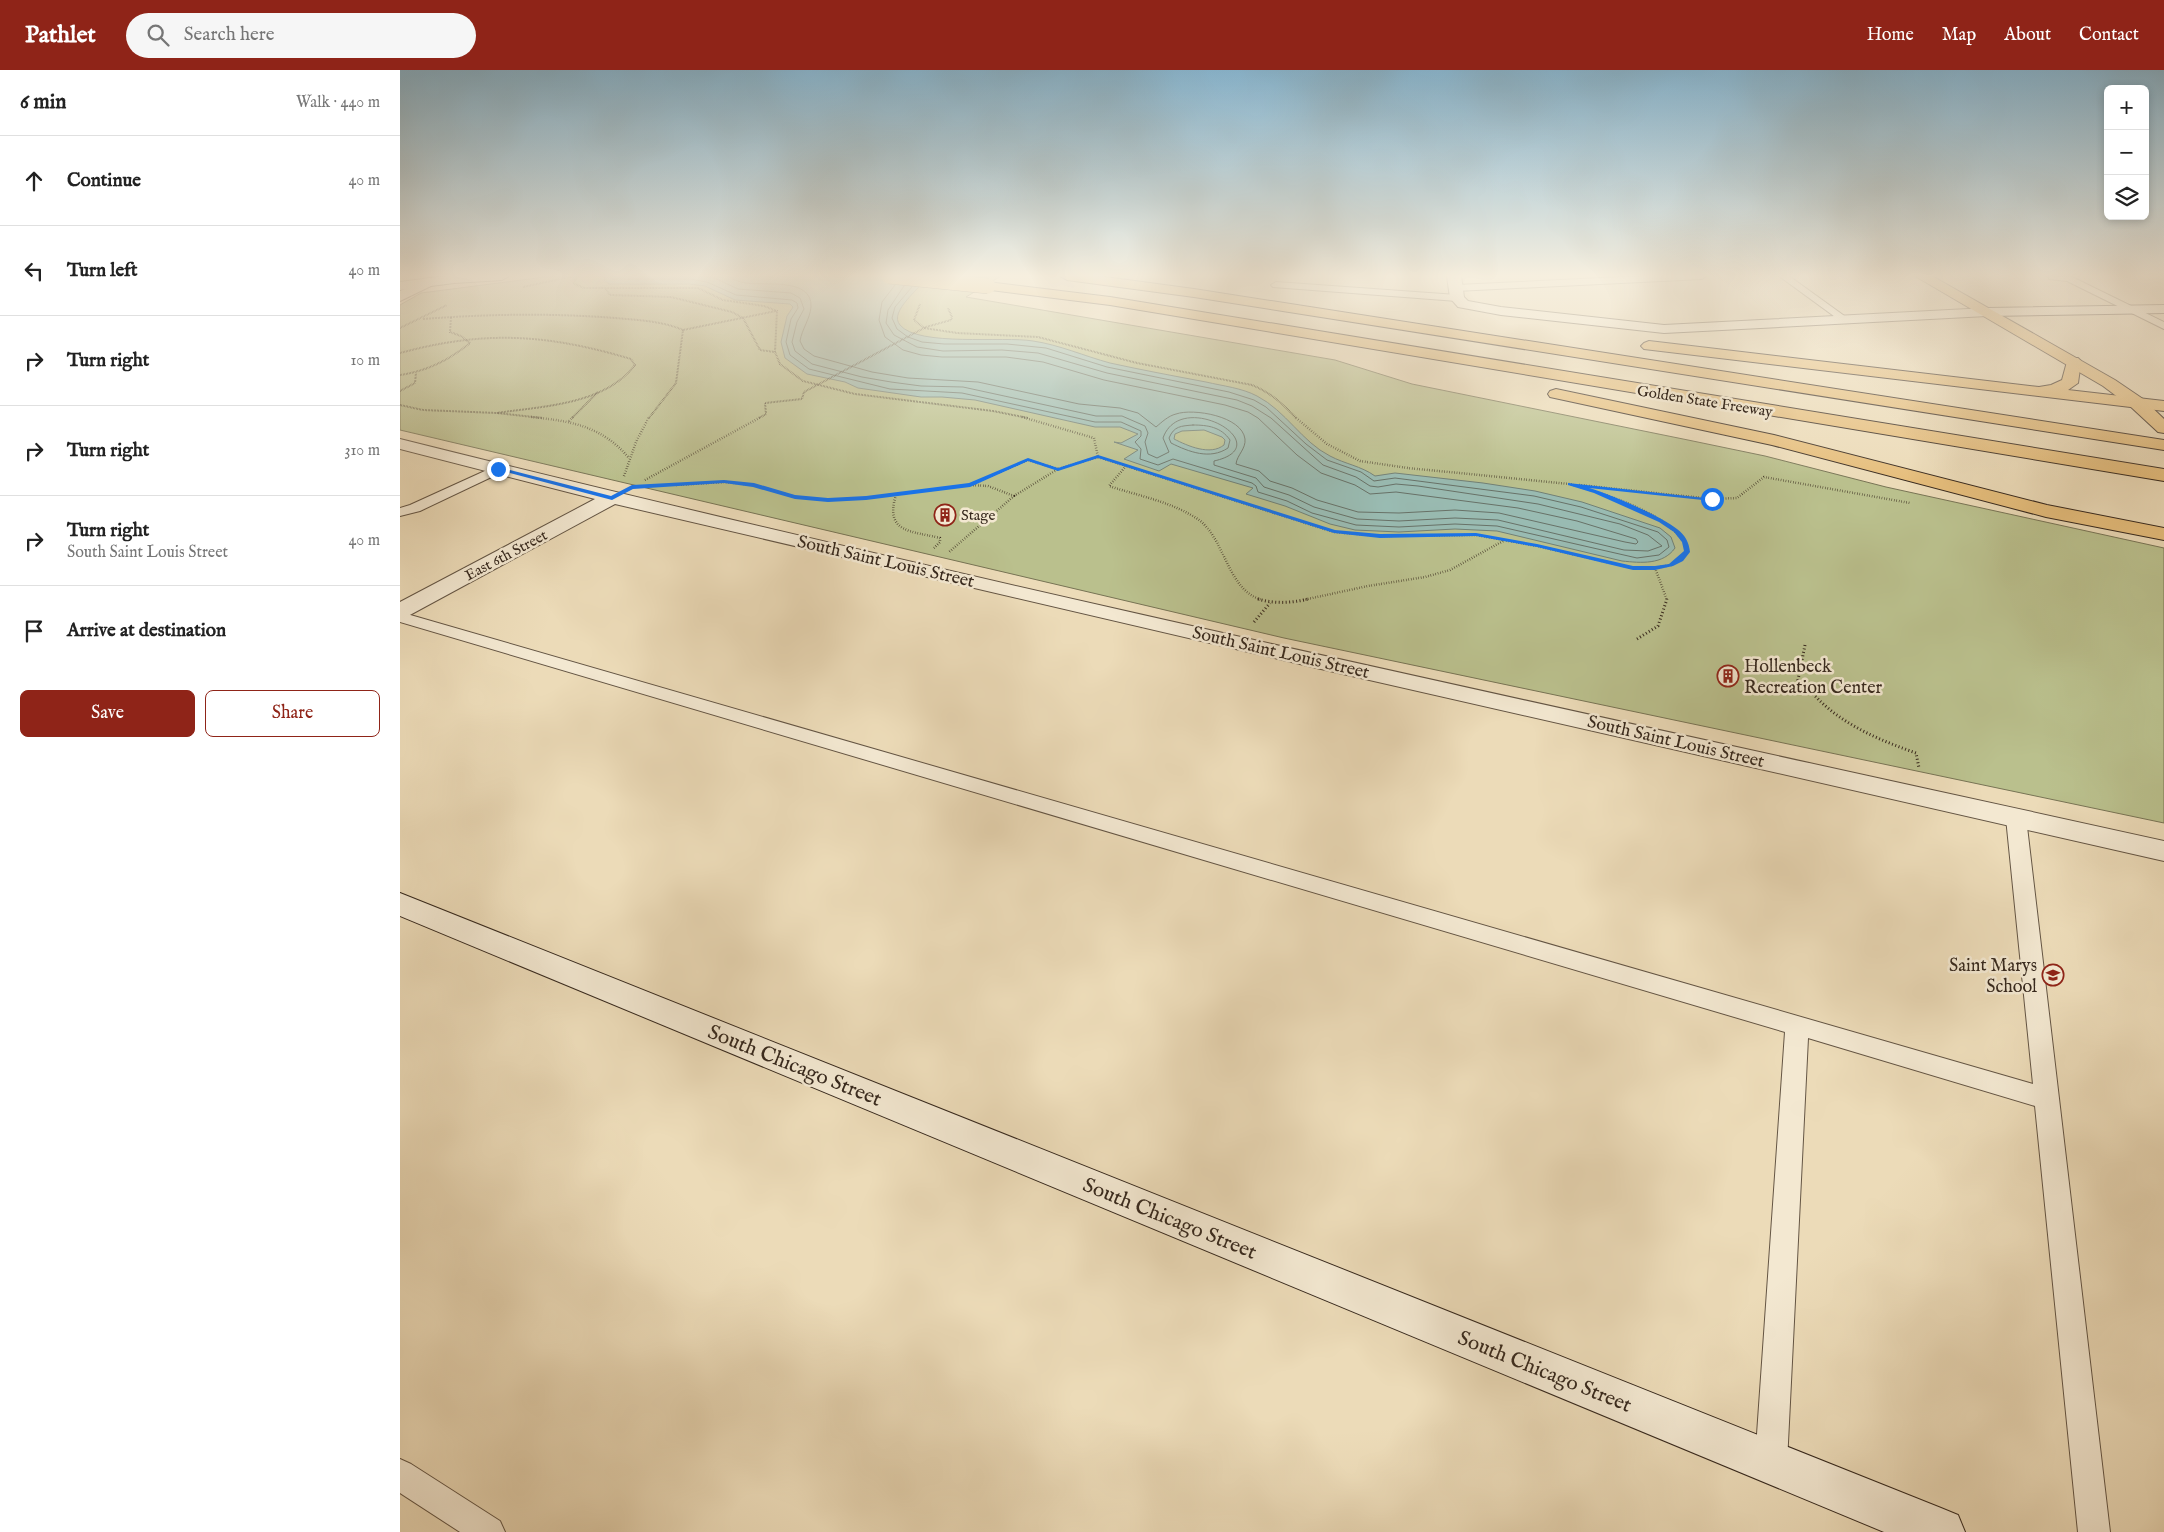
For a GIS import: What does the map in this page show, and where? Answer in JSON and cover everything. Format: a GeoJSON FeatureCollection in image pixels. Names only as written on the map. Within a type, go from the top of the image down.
{"type":"FeatureCollection","features":[{"type":"Feature","properties":{"kind":"main road"},"geometry":{"type":"LineString","coordinates":[[1328,344],[1357,353],[1487,380]]}},
{"type":"Feature","properties":{"kind":"main road","name":"Golden State Freeway"},"geometry":{"type":"LineString","coordinates":[[1361,344],[2164,475]]}},
{"type":"Feature","properties":{"kind":"main road","name":"Golden State Freeway"},"geometry":{"type":"LineString","coordinates":[[1521,344],[2164,445]]}},
{"type":"Feature","properties":{"kind":"main road"},"geometry":{"type":"LineString","coordinates":[[2044,344],[2073,360],[2137,402],[2164,428]]}},
{"type":"Feature","properties":{"kind":"main road"},"geometry":{"type":"LineString","coordinates":[[1637,345],[2164,406]]}},
{"type":"Feature","properties":{"kind":"main road"},"geometry":{"type":"LineString","coordinates":[[2034,391],[2054,390],[2070,383],[2073,360]]}},
{"type":"Feature","properties":{"kind":"main road"},"geometry":{"type":"LineString","coordinates":[[1536,390],[1774,440],[2037,509],[2164,534]]}},
{"type":"Feature","properties":{"kind":"street","name":"South Saint Louis Street"},"geometry":{"type":"LineString","coordinates":[[400,444],[498,469],[622,493],[927,571],[2164,851]]}},
{"type":"Feature","properties":{"kind":"street","name":"East 6th Street"},"geometry":{"type":"LineString","coordinates":[[400,612],[622,493]]}},
{"type":"Feature","properties":{"kind":"street","name":"South Chicago Street"},"geometry":{"type":"LineString","coordinates":[[400,904],[1941,1532]]}},
{"type":"Feature","properties":{"kind":"lane"},"geometry":{"type":"LineString","coordinates":[[400,512],[415,508],[498,469]]}},
{"type":"Feature","properties":{"kind":"lane"},"geometry":{"type":"LineString","coordinates":[[400,617],[2046,1098]]}},
{"type":"Feature","properties":{"kind":"lane"},"geometry":{"type":"LineString","coordinates":[[2016,818],[2094,1532]]}},
{"type":"Feature","properties":{"kind":"lane"},"geometry":{"type":"LineString","coordinates":[[1771,1463],[1797,1026]]}},
{"type":"Feature","properties":{"kind":"lane"},"geometry":{"type":"LineString","coordinates":[[400,1475],[489,1532]]}},
{"type":"Feature","properties":{"kind":"path"},"geometry":{"type":"LineString","coordinates":[[400,352],[439,344]]}},
{"type":"Feature","properties":{"kind":"path"},"geometry":{"type":"LineString","coordinates":[[400,375],[430,370],[462,350],[468,344]]}},
{"type":"Feature","properties":{"kind":"path"},"geometry":{"type":"LineString","coordinates":[[497,413],[568,400],[599,392],[614,385],[627,375],[635,365],[631,358],[603,350],[566,344]]}},
{"type":"Feature","properties":{"kind":"path"},"geometry":{"type":"LineString","coordinates":[[622,493],[623,478],[629,458],[654,409],[676,383],[682,344]]}},
{"type":"Feature","properties":{"kind":"path"},"geometry":{"type":"LineString","coordinates":[[757,344],[760,350],[775,352]]}},
{"type":"Feature","properties":{"kind":"path"},"geometry":{"type":"LineString","coordinates":[[776,344],[775,352],[780,364],[803,381],[817,386],[855,394],[955,406],[1032,419],[1094,438],[1098,457]]}},
{"type":"Feature","properties":{"kind":"path"},"geometry":{"type":"LineString","coordinates":[[622,493],[766,414],[764,403],[802,399],[804,392],[894,344]]}},
{"type":"Feature","properties":{"kind":"path"},"geometry":{"type":"LineString","coordinates":[[1066,344],[1137,363],[1252,385],[1267,391],[1278,399],[1301,423],[1327,444],[1360,461],[1408,468],[1712,499],[1737,498],[1764,478],[1910,503]]}},
{"type":"Feature","properties":{"kind":"path"},"geometry":{"type":"LineString","coordinates":[[400,391],[415,383],[416,373]]}},
{"type":"Feature","properties":{"kind":"path"},"geometry":{"type":"LineString","coordinates":[[569,421],[599,392]]}},
{"type":"Feature","properties":{"kind":"path"},"geometry":{"type":"LineString","coordinates":[[400,405],[423,410],[497,413],[569,421],[600,433],[618,445],[629,458]]}},
{"type":"Feature","properties":{"kind":"path"},"geometry":{"type":"LineString","coordinates":[[927,571],[1014,496],[1058,469],[1098,457],[1334,532],[1380,536],[1476,535],[1506,539],[1633,568],[1655,568],[1671,565],[1681,559],[1687,552],[1685,541],[1676,530],[1661,521],[1596,491],[1570,484]]}},
{"type":"Feature","properties":{"kind":"path"},"geometry":{"type":"LineString","coordinates":[[970,485],[1028,460],[1058,469]]}},
{"type":"Feature","properties":{"kind":"path"},"geometry":{"type":"LineString","coordinates":[[1126,466],[1109,486],[1174,507],[1200,521],[1212,535],[1240,584],[1254,598],[1270,604],[1296,602],[1368,586],[1425,577],[1450,570],[1506,539]]}},
{"type":"Feature","properties":{"kind":"path"},"geometry":{"type":"LineString","coordinates":[[673,486],[724,482],[754,485],[795,497],[828,500],[897,495],[970,485],[988,486],[1014,496]]}},
{"type":"Feature","properties":{"kind":"path"},"geometry":{"type":"LineString","coordinates":[[897,495],[892,504],[891,514],[895,523],[908,532],[940,538],[940,542],[935,546],[934,551],[945,556]]}},
{"type":"Feature","properties":{"kind":"path"},"geometry":{"type":"LineString","coordinates":[[1637,639],[1658,626],[1667,600],[1655,568]]}},
{"type":"Feature","properties":{"kind":"path"},"geometry":{"type":"LineString","coordinates":[[1805,645],[1798,680],[1828,708],[1850,724],[1886,743],[1916,753],[1923,797]]}},
{"type":"Feature","properties":{"kind":"green space"},"geometry":{"type":"Polygon","coordinates":[[[400,344],[1243,344],[1335,360],[1412,384],[1765,456],[1886,487],[2164,548],[2164,823],[1284,638],[400,430],[400,344]]]}},
{"type":"Feature","properties":{"kind":"water"},"geometry":{"type":"Polygon","coordinates":[[[782,344],[1048,344],[1110,363],[1251,393],[1277,410],[1320,450],[1375,476],[1395,473],[1483,483],[1535,491],[1582,502],[1660,528],[1671,537],[1675,548],[1670,554],[1658,560],[1651,562],[1629,562],[1497,531],[1455,529],[1399,532],[1355,530],[1330,524],[1285,506],[1246,494],[1253,488],[1171,464],[1159,471],[1124,459],[1138,450],[1114,442],[1121,443],[1138,434],[1120,427],[1095,427],[975,400],[921,397],[858,388],[845,382],[807,374],[785,358],[782,344]],[[1204,430],[1182,431],[1175,434],[1174,439],[1192,447],[1206,450],[1212,450],[1224,445],[1225,440],[1204,430]]]}},
{"type":"Feature","properties":{"kind":"place","name":"Stage"},"geometry":{"type":"Point","coordinates":[945,515]}},
{"type":"Feature","properties":{"kind":"place","name":"Hollenbeck Recreation Center"},"geometry":{"type":"Point","coordinates":[1728,676]}},
{"type":"Feature","properties":{"kind":"place","name":"Saint Marys School"},"geometry":{"type":"Point","coordinates":[2053,975]}},
{"type":"Feature","properties":{"kind":"route"},"geometry":{"type":"LineString","coordinates":[[498,469],[612,498],[632,487],[724,482],[754,485],[795,497],[828,500],[866,498],[970,485],[1028,460],[1058,469],[1098,457],[1334,532],[1380,536],[1476,535],[1506,539],[1633,568],[1655,568],[1671,565],[1681,559],[1687,552],[1685,541],[1676,530],[1661,521],[1596,491],[1570,484],[1712,499]]}}]}
